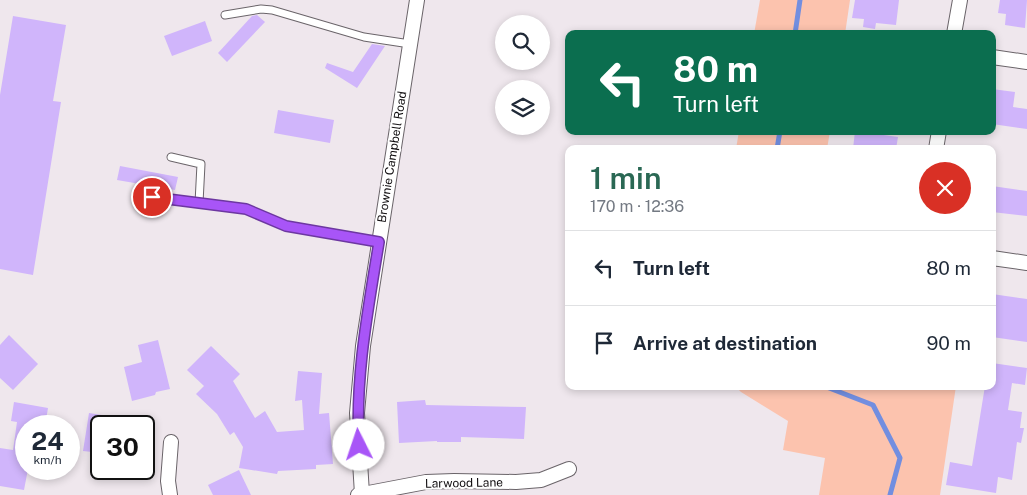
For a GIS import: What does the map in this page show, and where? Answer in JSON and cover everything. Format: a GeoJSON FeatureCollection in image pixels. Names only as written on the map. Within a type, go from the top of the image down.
{"type":"FeatureCollection","features":[{"type":"Feature","properties":{"kind":"street","name":"Brownie Campbell Road"},"geometry":{"type":"LineString","coordinates":[[360,494],[357,413],[362,346],[417,0]]}},
{"type":"Feature","properties":{"kind":"street"},"geometry":{"type":"LineString","coordinates":[[955,30],[960,0]]}},
{"type":"Feature","properties":{"kind":"street"},"geometry":{"type":"LineString","coordinates":[[996,58],[1027,62]]}},
{"type":"Feature","properties":{"kind":"street"},"geometry":{"type":"LineString","coordinates":[[996,259],[1027,263]]}},
{"type":"Feature","properties":{"kind":"street"},"geometry":{"type":"LineString","coordinates":[[170,495],[168,481],[171,442]]}},
{"type":"Feature","properties":{"kind":"street","name":"Larwood Lane"},"geometry":{"type":"LineString","coordinates":[[360,494],[426,482],[516,482],[541,480],[569,469]]}},
{"type":"Feature","properties":{"kind":"lane"},"geometry":{"type":"LineString","coordinates":[[225,15],[261,9],[272,10],[364,37],[410,44]]}},
{"type":"Feature","properties":{"kind":"lane"},"geometry":{"type":"LineString","coordinates":[[171,157],[200,164],[199,203]]}},
{"type":"Feature","properties":{"kind":"lane"},"geometry":{"type":"LineString","coordinates":[[152,197],[246,209],[286,226],[379,242]]}},
{"type":"Feature","properties":{"kind":"shaded area"},"geometry":{"type":"Polygon","coordinates":[[[760,0],[850,0],[846,30],[755,30],[760,0]]]}},
{"type":"Feature","properties":{"kind":"shaded area"},"geometry":{"type":"Polygon","coordinates":[[[738,135],[829,135],[828,145],[737,145],[738,135]]]}},
{"type":"Feature","properties":{"kind":"shaded area"},"geometry":{"type":"Polygon","coordinates":[[[739,390],[955,390],[940,495],[819,495],[825,458],[783,450],[788,421],[739,390]]]}},
{"type":"Feature","properties":{"kind":"building"},"geometry":{"type":"Polygon","coordinates":[[[855,0],[899,0],[896,25],[876,23],[875,29],[863,27],[864,19],[852,18],[855,0]]]}},
{"type":"Feature","properties":{"kind":"building"},"geometry":{"type":"Polygon","coordinates":[[[1000,0],[1027,0],[1025,28],[1005,25],[1006,14],[998,13],[1000,0]]]}},
{"type":"Feature","properties":{"kind":"building"},"geometry":{"type":"Polygon","coordinates":[[[257,15],[265,22],[227,62],[218,53],[252,16],[257,15]]]}},
{"type":"Feature","properties":{"kind":"building"},"geometry":{"type":"Polygon","coordinates":[[[13,16],[66,25],[53,101],[61,102],[33,275],[0,269],[0,95],[13,16]]]}},
{"type":"Feature","properties":{"kind":"building"},"geometry":{"type":"Polygon","coordinates":[[[205,21],[212,41],[172,56],[164,36],[205,21]]]}},
{"type":"Feature","properties":{"kind":"building"},"geometry":{"type":"Polygon","coordinates":[[[372,44],[385,46],[357,88],[325,68],[327,63],[353,72],[372,44]]]}},
{"type":"Feature","properties":{"kind":"building"},"geometry":{"type":"Polygon","coordinates":[[[996,90],[1015,92],[1013,107],[1027,109],[1027,129],[996,125],[996,90]]]}},
{"type":"Feature","properties":{"kind":"building"},"geometry":{"type":"Polygon","coordinates":[[[278,110],[334,120],[330,143],[274,133],[278,110]]]}},
{"type":"Feature","properties":{"kind":"building"},"geometry":{"type":"Polygon","coordinates":[[[855,135],[898,137],[897,145],[853,145],[855,135]]]}},
{"type":"Feature","properties":{"kind":"building"},"geometry":{"type":"Polygon","coordinates":[[[120,166],[178,177],[175,190],[117,180],[120,166]]]}},
{"type":"Feature","properties":{"kind":"building"},"geometry":{"type":"Polygon","coordinates":[[[996,187],[1027,191],[1027,216],[996,212],[996,187]]]}},
{"type":"Feature","properties":{"kind":"building"},"geometry":{"type":"Polygon","coordinates":[[[996,295],[1027,299],[1027,342],[996,338],[996,295]]]}},
{"type":"Feature","properties":{"kind":"building"},"geometry":{"type":"Polygon","coordinates":[[[9,335],[38,364],[13,390],[0,378],[0,345],[9,335]]]}},
{"type":"Feature","properties":{"kind":"building"},"geometry":{"type":"Polygon","coordinates":[[[158,340],[170,389],[132,401],[124,367],[142,362],[138,345],[158,340]]]}},
{"type":"Feature","properties":{"kind":"building"},"geometry":{"type":"Polygon","coordinates":[[[211,346],[240,374],[233,381],[255,418],[265,411],[277,432],[304,430],[302,400],[295,401],[298,371],[322,373],[319,414],[329,413],[333,464],[316,465],[316,469],[278,471],[277,474],[239,468],[243,447],[234,432],[230,435],[217,414],[196,394],[204,386],[187,370],[211,346]]]}},
{"type":"Feature","properties":{"kind":"building"},"geometry":{"type":"Polygon","coordinates":[[[996,364],[1027,368],[1025,385],[1012,383],[1008,410],[1022,412],[1020,428],[1024,428],[1021,443],[1017,442],[1012,480],[998,477],[996,493],[946,485],[950,462],[972,466],[984,390],[996,390],[996,364]]]}},
{"type":"Feature","properties":{"kind":"building"},"geometry":{"type":"Polygon","coordinates":[[[425,400],[426,405],[526,407],[524,439],[461,437],[461,442],[399,443],[397,402],[425,400]]]}},
{"type":"Feature","properties":{"kind":"building"},"geometry":{"type":"Polygon","coordinates":[[[14,402],[48,408],[47,415],[15,415],[15,422],[11,421],[14,402]]]}},
{"type":"Feature","properties":{"kind":"building"},"geometry":{"type":"Polygon","coordinates":[[[89,413],[102,415],[90,415],[90,452],[83,451],[89,413]]]}},
{"type":"Feature","properties":{"kind":"building"},"geometry":{"type":"Polygon","coordinates":[[[15,436],[15,480],[26,480],[24,490],[0,486],[0,448],[13,450],[15,436]]]}},
{"type":"Feature","properties":{"kind":"building"},"geometry":{"type":"Polygon","coordinates":[[[239,470],[251,495],[213,495],[208,485],[239,470]]]}},
{"type":"Feature","properties":{"kind":"waterway"},"geometry":{"type":"LineString","coordinates":[[796,30],[800,0]]}},
{"type":"Feature","properties":{"kind":"waterway"},"geometry":{"type":"LineString","coordinates":[[778,145],[779,135]]}},
{"type":"Feature","properties":{"kind":"waterway"},"geometry":{"type":"LineString","coordinates":[[834,390],[873,405],[900,458],[890,495]]}},
{"type":"Feature","properties":{"kind":"route"},"geometry":{"type":"LineString","coordinates":[[152,197],[246,209],[286,226],[379,242],[362,346],[357,413],[359,445]]}}]}
